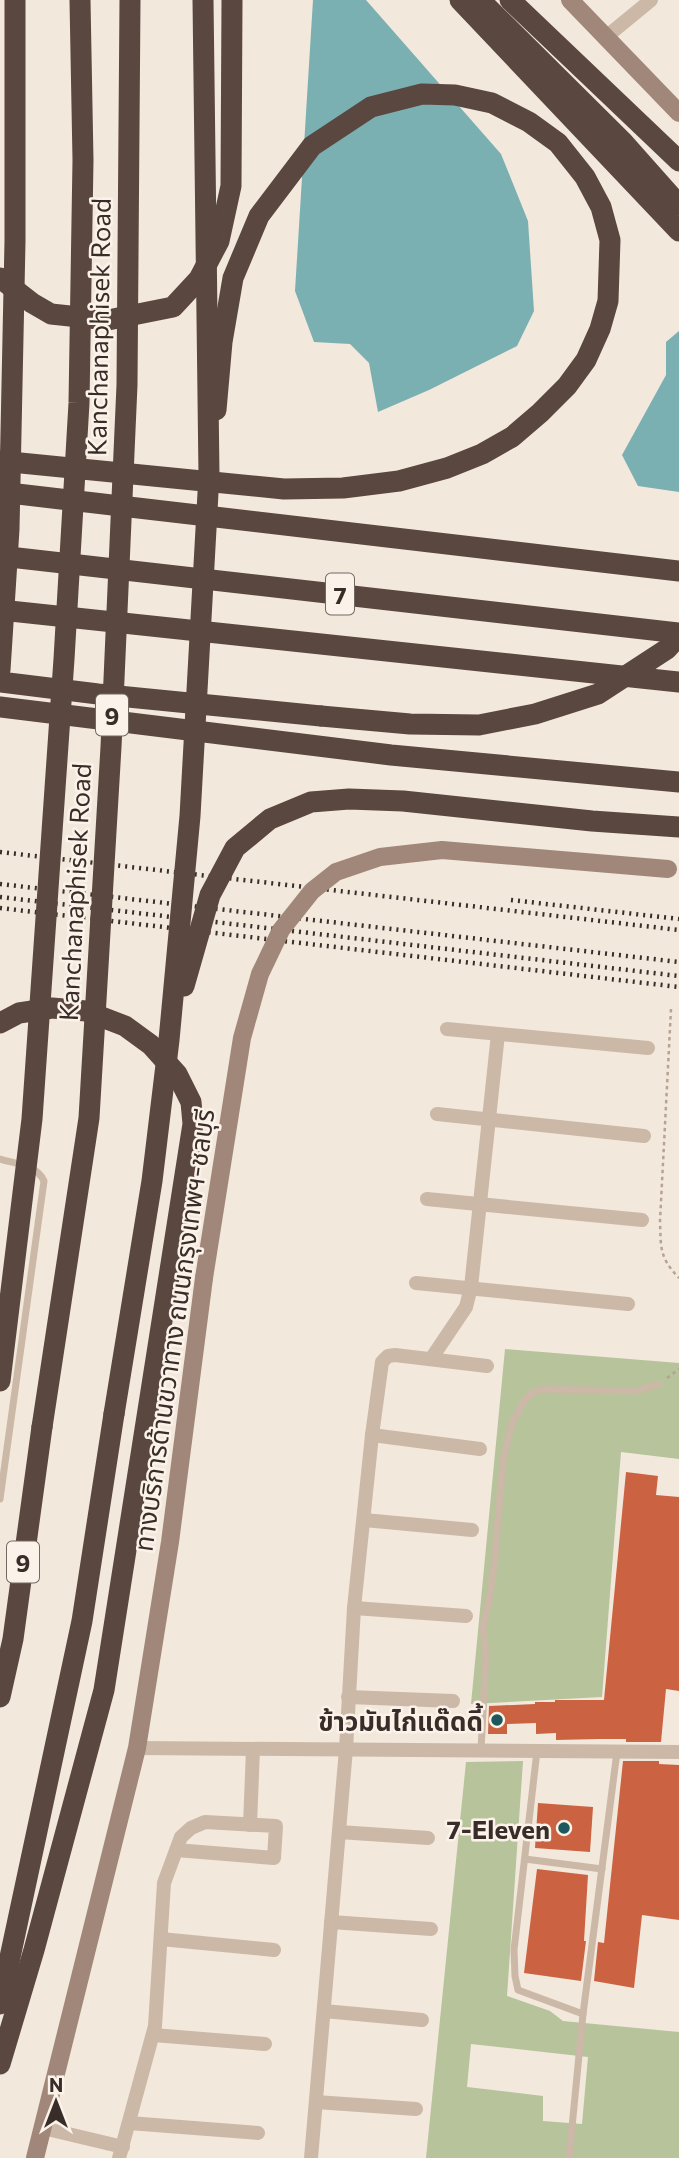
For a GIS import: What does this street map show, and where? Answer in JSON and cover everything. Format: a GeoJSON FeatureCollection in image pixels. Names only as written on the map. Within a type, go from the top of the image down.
{"type":"FeatureCollection","features":[{"type":"Feature","properties":{"kind":"highway"},"geometry":{"type":"LineString","coordinates":[[0,670],[9,515],[15,241],[15,0]]}},
{"type":"Feature","properties":{"kind":"highway","name":"Kanchanaphisek Road"},"geometry":{"type":"LineString","coordinates":[[0,1381],[32,1119],[67,619],[79,403],[83,160],[80,0]]}},
{"type":"Feature","properties":{"kind":"highway","name":"Kanchanaphisek Road"},"geometry":{"type":"LineString","coordinates":[[0,1697],[12,1639],[89,1118],[111,747],[127,385],[130,0]]}},
{"type":"Feature","properties":{"kind":"highway"},"geometry":{"type":"LineString","coordinates":[[203,0],[209,475]]}},
{"type":"Feature","properties":{"kind":"highway"},"geometry":{"type":"LineString","coordinates":[[0,278],[51,314],[108,320],[173,307],[199,279],[219,241],[231,186],[232,0]]}},
{"type":"Feature","properties":{"kind":"highway"},"geometry":{"type":"LineString","coordinates":[[460,0],[679,231]]}},
{"type":"Feature","properties":{"kind":"highway"},"geometry":{"type":"LineString","coordinates":[[480,0],[624,142],[679,205]]}},
{"type":"Feature","properties":{"kind":"highway"},"geometry":{"type":"LineString","coordinates":[[510,0],[679,161]]}},
{"type":"Feature","properties":{"kind":"highway"},"geometry":{"type":"LineString","coordinates":[[0,461],[284,489],[343,488],[399,481],[447,468],[482,454],[512,437],[540,414],[567,386],[586,359],[608,301],[610,240],[601,207],[585,177],[558,143],[529,122],[492,103],[455,95],[422,94],[371,107],[312,146],[260,216],[233,278],[222,342],[209,475],[190,816],[169,1040],[152,1181],[82,1621],[0,2004]]}},
{"type":"Feature","properties":{"kind":"highway"},"geometry":{"type":"LineString","coordinates":[[0,492],[679,571]]}},
{"type":"Feature","properties":{"kind":"highway","name":"7"},"geometry":{"type":"LineString","coordinates":[[0,556],[679,634]]}},
{"type":"Feature","properties":{"kind":"highway","name":"7"},"geometry":{"type":"LineString","coordinates":[[0,610],[679,682]]}},
{"type":"Feature","properties":{"kind":"highway"},"geometry":{"type":"LineString","coordinates":[[0,682],[410,724],[479,724],[535,713],[598,694],[667,649],[679,634]]}},
{"type":"Feature","properties":{"kind":"highway"},"geometry":{"type":"LineString","coordinates":[[0,707],[391,755],[679,782]]}},
{"type":"Feature","properties":{"kind":"highway"},"geometry":{"type":"LineString","coordinates":[[169,1040],[209,895],[235,848],[270,819],[301,806],[311,802],[349,799],[403,801],[679,827]]}},
{"type":"Feature","properties":{"kind":"highway"},"geometry":{"type":"LineString","coordinates":[[0,1023],[19,1013],[52,1007],[86,1011],[125,1026],[151,1045],[177,1074],[191,1102],[193,1124],[104,1690],[1,2066]]}},
{"type":"Feature","properties":{"kind":"main road"},"geometry":{"type":"LineString","coordinates":[[570,0],[675,109]]}},
{"type":"Feature","properties":{"kind":"main road","name":"ทางบริการด้านขวาทาง ถนนกรุงเทพฯ-ชลบุรี"},"geometry":{"type":"LineString","coordinates":[[35,2158],[137,1748],[170,1542],[204,1278],[246,1025],[260,974],[281,930],[312,891],[336,872],[380,857],[442,850],[673,869]]}},
{"type":"Feature","properties":{"kind":"street"},"geometry":{"type":"LineString","coordinates":[[606,37],[651,0]]}},
{"type":"Feature","properties":{"kind":"street"},"geometry":{"type":"LineString","coordinates":[[447,1029],[648,1048]]}},
{"type":"Feature","properties":{"kind":"street"},"geometry":{"type":"LineString","coordinates":[[431,1359],[466,1307],[471,1287],[498,1034]]}},
{"type":"Feature","properties":{"kind":"street"},"geometry":{"type":"LineString","coordinates":[[437,1114],[644,1136]]}},
{"type":"Feature","properties":{"kind":"street"},"geometry":{"type":"LineString","coordinates":[[427,1199],[642,1220]]}},
{"type":"Feature","properties":{"kind":"street"},"geometry":{"type":"LineString","coordinates":[[416,1283],[628,1304]]}},
{"type":"Feature","properties":{"kind":"street"},"geometry":{"type":"LineString","coordinates":[[311,2158],[339,1832],[354,1608],[382,1362],[395,1355],[487,1366]]}},
{"type":"Feature","properties":{"kind":"street"},"geometry":{"type":"LineString","coordinates":[[372,1436],[480,1449]]}},
{"type":"Feature","properties":{"kind":"street"},"geometry":{"type":"LineString","coordinates":[[364,1520],[472,1530]]}},
{"type":"Feature","properties":{"kind":"street"},"geometry":{"type":"LineString","coordinates":[[354,1608],[466,1616]]}},
{"type":"Feature","properties":{"kind":"street"},"geometry":{"type":"LineString","coordinates":[[348,1697],[453,1701]]}},
{"type":"Feature","properties":{"kind":"street"},"geometry":{"type":"LineString","coordinates":[[137,1748],[679,1752]]}},
{"type":"Feature","properties":{"kind":"street"},"geometry":{"type":"LineString","coordinates":[[250,1825],[253,1749]]}},
{"type":"Feature","properties":{"kind":"street"},"geometry":{"type":"LineString","coordinates":[[43,2127],[121,2153],[155,2026],[164,1882],[176,1850],[181,1837],[191,1828],[205,1822],[276,1826],[274,1858],[176,1850]]}},
{"type":"Feature","properties":{"kind":"street"},"geometry":{"type":"LineString","coordinates":[[339,1832],[428,1838]]}},
{"type":"Feature","properties":{"kind":"street"},"geometry":{"type":"LineString","coordinates":[[331,1922],[431,1929]]}},
{"type":"Feature","properties":{"kind":"street"},"geometry":{"type":"LineString","coordinates":[[161,1939],[274,1950]]}},
{"type":"Feature","properties":{"kind":"street"},"geometry":{"type":"LineString","coordinates":[[324,2011],[422,2020]]}},
{"type":"Feature","properties":{"kind":"street"},"geometry":{"type":"LineString","coordinates":[[153,2035],[265,2044]]}},
{"type":"Feature","properties":{"kind":"street"},"geometry":{"type":"LineString","coordinates":[[316,2102],[416,2109]]}},
{"type":"Feature","properties":{"kind":"street"},"geometry":{"type":"LineString","coordinates":[[129,2123],[258,2133]]}},
{"type":"Feature","properties":{"kind":"lane"},"geometry":{"type":"LineString","coordinates":[[0,1159],[33,1169],[40,1173],[44,1181],[0,1499]]}},
{"type":"Feature","properties":{"kind":"lane"},"geometry":{"type":"LineString","coordinates":[[481,1751],[486,1655],[483,1626],[494,1566],[503,1461],[512,1423],[524,1401],[532,1393],[542,1389],[636,1391],[659,1384]]}},
{"type":"Feature","properties":{"kind":"lane"},"geometry":{"type":"LineString","coordinates":[[537,1751],[514,1950],[515,1976],[518,1990],[583,2014]]}},
{"type":"Feature","properties":{"kind":"lane"},"geometry":{"type":"LineString","coordinates":[[569,2158],[583,2014],[617,1752]]}},
{"type":"Feature","properties":{"kind":"lane"},"geometry":{"type":"LineString","coordinates":[[525,1860],[602,1870]]}},
{"type":"Feature","properties":{"kind":"path"},"geometry":{"type":"LineString","coordinates":[[671,1009],[660,1221],[661,1249],[666,1264],[679,1278]]}},
{"type":"Feature","properties":{"kind":"green space"},"geometry":{"type":"Polygon","coordinates":[[[505,1349],[679,1363],[679,1459],[621,1452],[602,1697],[471,1704],[505,1349]]]}},
{"type":"Feature","properties":{"kind":"green space"},"geometry":{"type":"Polygon","coordinates":[[[523,1761],[507,1996],[550,2011],[563,2021],[679,2032],[679,2158],[426,2158],[466,1762],[523,1761]],[[471,2044],[467,2087],[543,2096],[543,2121],[582,2124],[588,2057],[471,2044]]]}},
{"type":"Feature","properties":{"kind":"water"},"geometry":{"type":"Polygon","coordinates":[[[313,0],[366,0],[501,154],[528,221],[534,311],[517,346],[378,412],[369,363],[350,344],[314,342],[295,291],[313,0]]]}},
{"type":"Feature","properties":{"kind":"water"},"geometry":{"type":"Polygon","coordinates":[[[679,331],[679,492],[638,486],[622,455],[666,375],[666,342],[679,331]]]}},
{"type":"Feature","properties":{"kind":"building"},"geometry":{"type":"Polygon","coordinates":[[[626,1472],[658,1476],[656,1495],[679,1497],[679,1691],[666,1689],[661,1742],[626,1742],[626,1739],[556,1740],[556,1733],[536,1734],[536,1723],[507,1724],[507,1734],[488,1734],[489,1706],[535,1704],[555,1700],[604,1700],[626,1472]]]}},
{"type":"Feature","properties":{"kind":"building"},"geometry":{"type":"Polygon","coordinates":[[[623,1761],[659,1761],[659,1764],[679,1765],[679,1920],[642,1915],[634,1988],[594,1981],[598,1942],[604,1943],[623,1761]]]}},
{"type":"Feature","properties":{"kind":"building","name":"7-Eleven"},"geometry":{"type":"Polygon","coordinates":[[[538,1803],[593,1807],[590,1852],[535,1848],[538,1803]]]}},
{"type":"Feature","properties":{"kind":"building"},"geometry":{"type":"Polygon","coordinates":[[[537,1869],[588,1875],[586,1941],[581,1981],[524,1973],[537,1869]]]}},
{"type":"Feature","properties":{"kind":"railway"},"geometry":{"type":"LineString","coordinates":[[0,852],[679,930]]}},
{"type":"Feature","properties":{"kind":"railway"},"geometry":{"type":"LineString","coordinates":[[0,884],[679,962]]}},
{"type":"Feature","properties":{"kind":"railway"},"geometry":{"type":"LineString","coordinates":[[0,897],[679,976]]}},
{"type":"Feature","properties":{"kind":"railway"},"geometry":{"type":"LineString","coordinates":[[511,900],[679,919]]}},
{"type":"Feature","properties":{"kind":"railway"},"geometry":{"type":"LineString","coordinates":[[0,908],[679,987]]}},
{"type":"Feature","properties":{"kind":"place","name":"ข้าวมันไก่แด๊ดดี้"},"geometry":{"type":"Point","coordinates":[497,1720]}},
{"type":"Feature","properties":{"kind":"place","name":"7-Eleven"},"geometry":{"type":"Point","coordinates":[564,1828]}}]}
